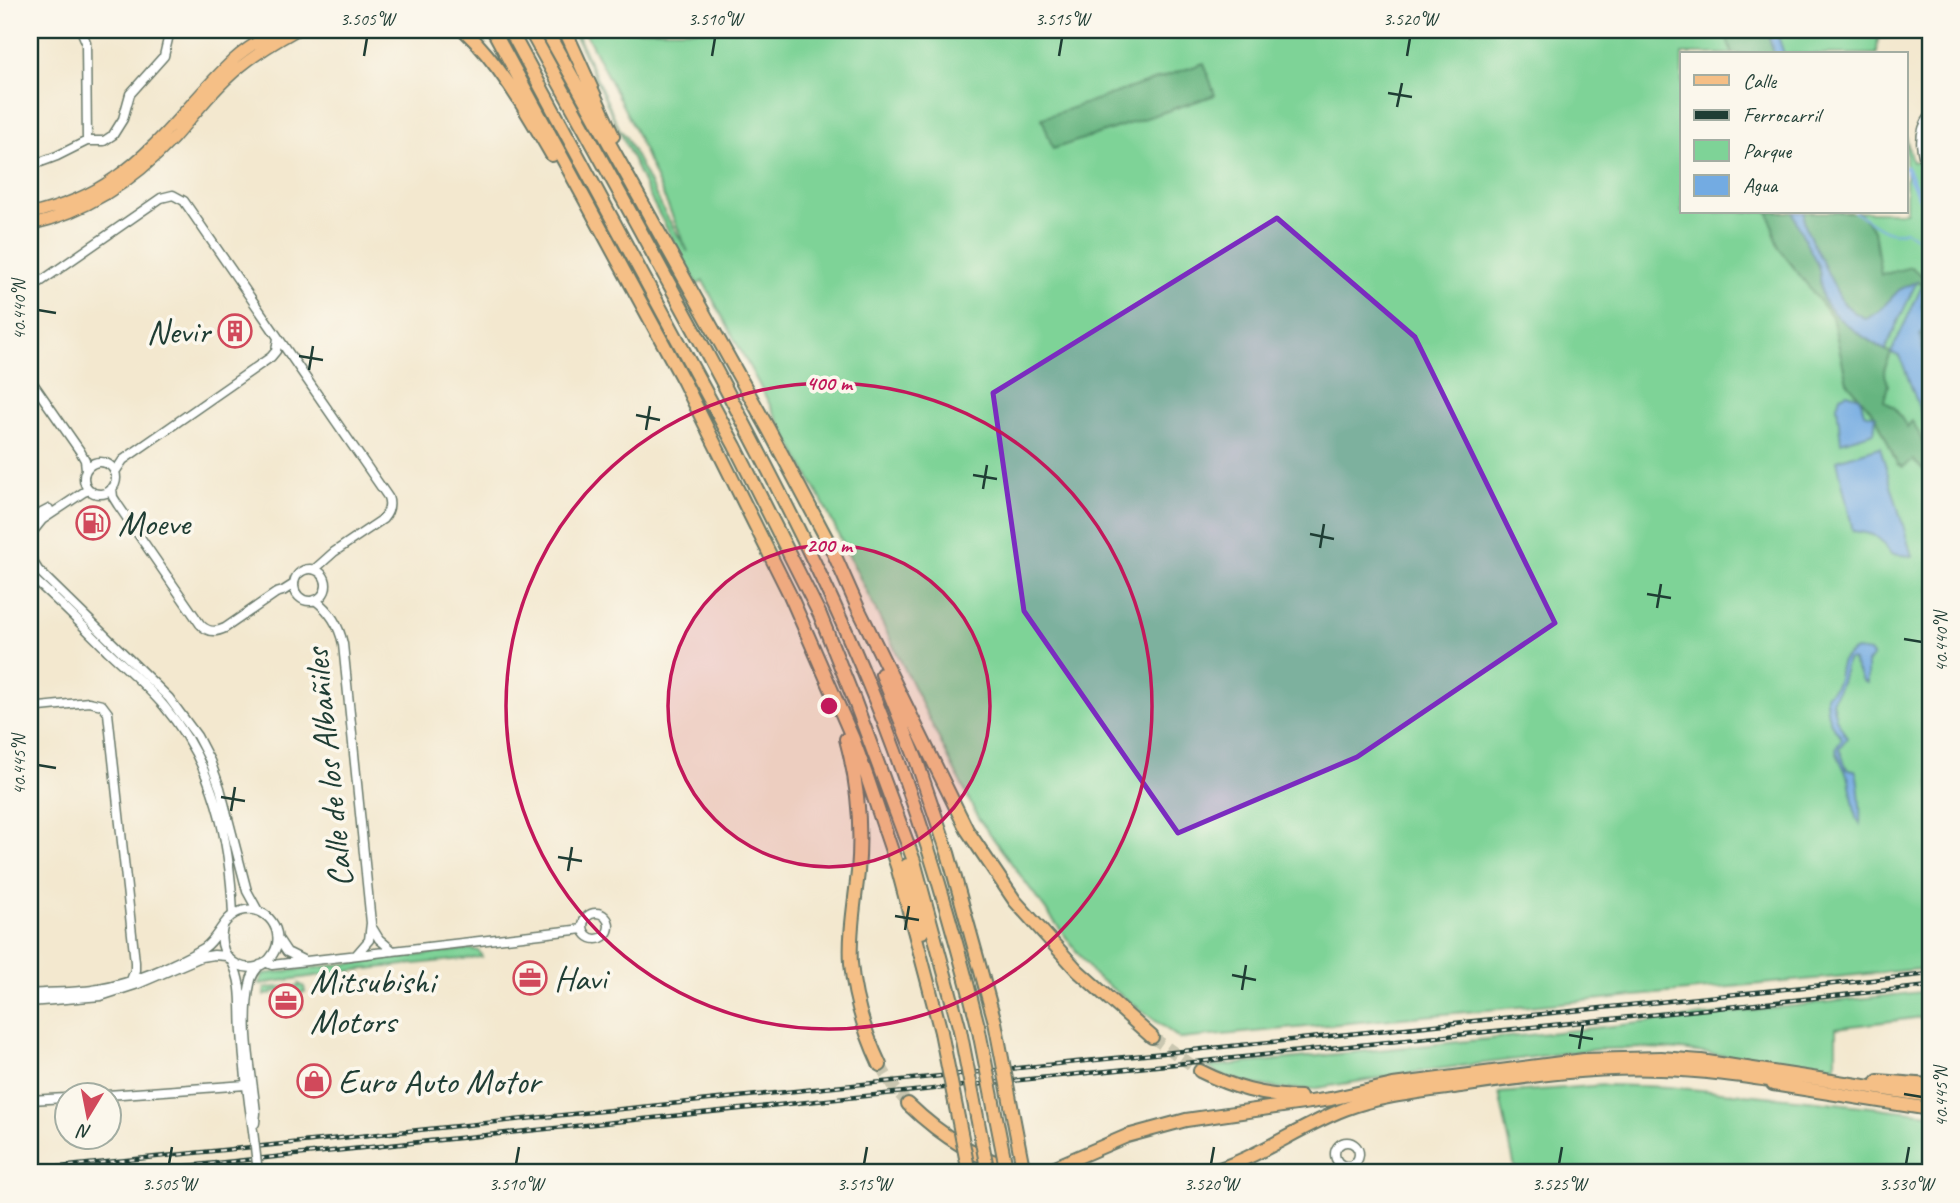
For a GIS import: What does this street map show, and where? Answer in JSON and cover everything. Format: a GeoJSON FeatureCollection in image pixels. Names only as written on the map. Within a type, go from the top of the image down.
{"type":"FeatureCollection","features":[{"type":"Feature","properties":{"kind":"highway"},"geometry":{"type":"LineString","coordinates":[[464,30],[494,64],[531,119],[636,294]]}},
{"type":"Feature","properties":{"kind":"highway"},"geometry":{"type":"LineString","coordinates":[[493,30],[684,382],[790,595],[867,777],[897,866],[941,1032]]}},
{"type":"Feature","properties":{"kind":"highway"},"geometry":{"type":"LineString","coordinates":[[510,30],[735,446],[825,627],[914,861],[927,904],[960,1030],[988,1173]]}},
{"type":"Feature","properties":{"kind":"highway"},"geometry":{"type":"LineString","coordinates":[[530,30],[752,438],[800,531],[869,685],[900,762],[932,856],[956,939],[978,1026],[1007,1173]]}},
{"type":"Feature","properties":{"kind":"highway"},"geometry":{"type":"LineString","coordinates":[[546,30],[830,545],[967,830],[1015,901],[1078,971],[1152,1037]]}},
{"type":"Feature","properties":{"kind":"highway"},"geometry":{"type":"LineString","coordinates":[[565,30],[671,256]]}},
{"type":"Feature","properties":{"kind":"highway"},"geometry":{"type":"LineString","coordinates":[[858,608],[916,759],[948,853],[995,1022],[1024,1173]]}},
{"type":"Feature","properties":{"kind":"highway"},"geometry":{"type":"LineString","coordinates":[[831,691],[854,769],[858,799],[860,844],[851,962],[865,1034],[880,1065]]}},
{"type":"Feature","properties":{"kind":"highway"},"geometry":{"type":"LineString","coordinates":[[901,827],[969,1173]]}},
{"type":"Feature","properties":{"kind":"highway"},"geometry":{"type":"LineString","coordinates":[[1200,1071],[1244,1090],[1308,1097],[1584,1060],[1661,1058],[1915,1084],[1929,1100]]}},
{"type":"Feature","properties":{"kind":"highway"},"geometry":{"type":"LineString","coordinates":[[1746,1068],[1929,1100]]}},
{"type":"Feature","properties":{"kind":"highway"},"geometry":{"type":"LineString","coordinates":[[1206,1173],[1234,1163],[1306,1125],[1346,1108],[1390,1097],[1533,1076],[1614,1069],[1661,1069],[1929,1100]]}},
{"type":"Feature","properties":{"kind":"highway"},"geometry":{"type":"LineString","coordinates":[[1043,1172],[1126,1136],[1186,1120],[1366,1090]]}},
{"type":"Feature","properties":{"kind":"highway"},"geometry":{"type":"LineString","coordinates":[[908,1104],[930,1125],[958,1145],[1024,1173]]}},
{"type":"Feature","properties":{"kind":"highway"},"geometry":{"type":"LineString","coordinates":[[1230,1173],[1261,1159],[1318,1121]]}},
{"type":"Feature","properties":{"kind":"main road"},"geometry":{"type":"LineString","coordinates":[[30,214],[61,206],[113,179],[165,133],[234,59],[278,30]]}},
{"type":"Feature","properties":{"kind":"main road"},"geometry":{"type":"LineString","coordinates":[[30,225],[90,204],[120,186],[173,139],[207,99],[239,68],[268,46],[297,30]]}},
{"type":"Feature","properties":{"kind":"street"},"geometry":{"type":"LineString","coordinates":[[82,30],[86,42],[87,141]]}},
{"type":"Feature","properties":{"kind":"street"},"geometry":{"type":"LineString","coordinates":[[30,166],[87,141],[104,141],[113,135],[119,127],[130,94],[164,56],[167,30]]}},
{"type":"Feature","properties":{"kind":"street"},"geometry":{"type":"LineString","coordinates":[[1930,116],[1924,127],[1921,148],[1930,177]]}},
{"type":"Feature","properties":{"kind":"street"},"geometry":{"type":"LineString","coordinates":[[30,289],[156,201],[167,195],[184,201],[390,502],[383,519],[334,552],[315,569],[301,572],[294,584],[218,631],[208,630],[200,624],[118,505],[112,488]]}},
{"type":"Feature","properties":{"kind":"street"},"geometry":{"type":"LineString","coordinates":[[115,472],[123,460],[271,357],[276,351],[278,338]]}},
{"type":"Feature","properties":{"kind":"street"},"geometry":{"type":"LineString","coordinates":[[271,357],[291,356]]}},
{"type":"Feature","properties":{"kind":"street"},"geometry":{"type":"LineString","coordinates":[[30,379],[80,451],[86,469],[85,482],[80,489],[30,519]]}},
{"type":"Feature","properties":{"kind":"street"},"geometry":{"type":"LineString","coordinates":[[85,482],[90,490],[99,494],[112,488],[116,481],[115,472],[104,462],[94,463],[86,469]]}},
{"type":"Feature","properties":{"kind":"street"},"geometry":{"type":"LineString","coordinates":[[30,535],[41,520],[90,490]]}},
{"type":"Feature","properties":{"kind":"street"},"geometry":{"type":"LineString","coordinates":[[30,511],[45,511]]}},
{"type":"Feature","properties":{"kind":"street"},"geometry":{"type":"LineString","coordinates":[[30,557],[38,570],[169,698],[197,736],[220,788],[247,891],[258,911],[273,922],[287,952],[306,961]]}},
{"type":"Feature","properties":{"kind":"street"},"geometry":{"type":"LineString","coordinates":[[294,584],[300,597],[315,600],[324,593],[326,584],[325,579],[315,569]]}},
{"type":"Feature","properties":{"kind":"street"},"geometry":{"type":"LineString","coordinates":[[30,576],[163,704],[190,741],[203,765],[221,821],[231,871],[233,915]]}},
{"type":"Feature","properties":{"kind":"street","name":"Calle de los Albañiles"},"geometry":{"type":"LineString","coordinates":[[324,593],[328,611]]}},
{"type":"Feature","properties":{"kind":"street","name":"Calle de los Albañiles"},"geometry":{"type":"LineString","coordinates":[[315,600],[328,611],[338,627],[343,644],[371,923],[369,940],[356,955]]}},
{"type":"Feature","properties":{"kind":"street"},"geometry":{"type":"LineString","coordinates":[[30,708],[89,702],[102,705],[108,713],[135,962],[131,980]]}},
{"type":"Feature","properties":{"kind":"street"},"geometry":{"type":"LineString","coordinates":[[30,994],[100,989],[148,977],[210,943],[233,915],[241,911],[258,911]]}},
{"type":"Feature","properties":{"kind":"street","name":"Calle de los Albañiles"},"geometry":{"type":"LineString","coordinates":[[371,923],[379,939],[393,951]]}},
{"type":"Feature","properties":{"kind":"street"},"geometry":{"type":"LineString","coordinates":[[223,927],[221,947],[239,974],[241,986],[246,1085],[258,1173]]}},
{"type":"Feature","properties":{"kind":"street"},"geometry":{"type":"LineString","coordinates":[[30,1002],[101,996],[201,957],[214,955],[241,966],[251,967],[583,929]]}},
{"type":"Feature","properties":{"kind":"street"},"geometry":{"type":"LineString","coordinates":[[253,1131],[256,1113],[248,1029],[249,991],[252,975],[274,953],[278,937]]}},
{"type":"Feature","properties":{"kind":"street"},"geometry":{"type":"LineString","coordinates":[[135,962],[148,977]]}},
{"type":"Feature","properties":{"kind":"street"},"geometry":{"type":"LineString","coordinates":[[251,1070],[246,1085],[255,1100]]}},
{"type":"Feature","properties":{"kind":"street"},"geometry":{"type":"LineString","coordinates":[[122,1094],[246,1085]]}},
{"type":"Feature","properties":{"kind":"street"},"geometry":{"type":"LineString","coordinates":[[30,1100],[52,1099]]}},
{"type":"Feature","properties":{"kind":"highlighted area"},"geometry":{"type":"Polygon","coordinates":[[[1277,218],[1415,337],[1555,623],[1357,757],[1178,833],[1024,611],[993,393],[1277,218]]]}},
{"type":"Feature","properties":{"kind":"green space"},"geometry":{"type":"Polygon","coordinates":[[[573,30],[577,30],[619,128],[688,252],[633,126],[584,30],[1929,30],[1929,34],[1878,38],[1877,52],[1680,52],[1680,214],[1908,214],[1908,145],[1912,162],[1919,161],[1930,186],[1930,968],[1180,1039],[1094,975],[978,818],[823,503],[703,281],[697,285],[649,195],[573,30]]]}},
{"type":"Feature","properties":{"kind":"green space"},"geometry":{"type":"Polygon","coordinates":[[[1724,30],[1767,30],[1773,52],[1731,52],[1724,30]]]}},
{"type":"Feature","properties":{"kind":"green space"},"geometry":{"type":"Polygon","coordinates":[[[1204,63],[1215,95],[1053,149],[1042,118],[1204,63]]]}},
{"type":"Feature","properties":{"kind":"green space"},"geometry":{"type":"Polygon","coordinates":[[[1770,214],[1794,214],[1818,267],[1822,295],[1827,306],[1853,329],[1891,353],[1884,370],[1888,385],[1884,401],[1895,408],[1907,427],[1912,421],[1917,428],[1926,452],[1930,486],[1927,473],[1913,460],[1903,467],[1897,464],[1876,416],[1847,382],[1832,317],[1778,247],[1770,214]]]}},
{"type":"Feature","properties":{"kind":"green space"},"geometry":{"type":"Polygon","coordinates":[[[1804,214],[1861,214],[1874,230],[1881,275],[1911,267],[1930,282],[1930,364],[1920,335],[1924,328],[1922,307],[1926,286],[1917,281],[1899,290],[1879,311],[1866,319],[1842,302],[1804,220],[1804,214]]]}},
{"type":"Feature","properties":{"kind":"green space"},"geometry":{"type":"Polygon","coordinates":[[[471,949],[479,951],[482,957],[357,970],[259,984],[263,974],[471,949]]]}},
{"type":"Feature","properties":{"kind":"green space"},"geometry":{"type":"Polygon","coordinates":[[[299,984],[304,987],[305,992],[300,993],[302,1008],[298,1008],[296,989],[264,995],[265,988],[299,984]]]}},
{"type":"Feature","properties":{"kind":"green space"},"geometry":{"type":"Polygon","coordinates":[[[1930,991],[1930,1016],[1836,1028],[1836,1070],[1681,1050],[1599,1049],[1437,1069],[1311,1089],[1283,1089],[1223,1076],[1207,1067],[1539,1034],[1930,991]]]}},
{"type":"Feature","properties":{"kind":"green space"},"geometry":{"type":"Polygon","coordinates":[[[1606,1085],[1668,1087],[1930,1114],[1930,1173],[1516,1173],[1499,1093],[1606,1085]]]}},
{"type":"Feature","properties":{"kind":"water"},"geometry":{"type":"Polygon","coordinates":[[[1767,30],[1776,30],[1783,52],[1773,52],[1767,30]]]}},
{"type":"Feature","properties":{"kind":"water"},"geometry":{"type":"Polygon","coordinates":[[[1794,214],[1804,214],[1807,231],[1842,302],[1866,319],[1879,311],[1899,290],[1917,281],[1885,350],[1850,327],[1827,305],[1822,295],[1818,266],[1794,214]]]}},
{"type":"Feature","properties":{"kind":"water"},"geometry":{"type":"Polygon","coordinates":[[[1923,284],[1926,286],[1922,307],[1926,311],[1928,327],[1924,328],[1920,335],[1930,364],[1930,438],[1899,356],[1891,353],[1923,284]]]}},
{"type":"Feature","properties":{"kind":"water"},"geometry":{"type":"Polygon","coordinates":[[[1847,393],[1860,397],[1864,413],[1876,416],[1874,432],[1841,442],[1837,406],[1840,396],[1847,393]]]}},
{"type":"Feature","properties":{"kind":"water"},"geometry":{"type":"Polygon","coordinates":[[[1880,447],[1912,556],[1891,554],[1876,537],[1853,531],[1837,460],[1880,447]]]}},
{"type":"Feature","properties":{"kind":"water"},"geometry":{"type":"Polygon","coordinates":[[[1856,650],[1869,652],[1873,657],[1867,663],[1867,683],[1862,681],[1853,661],[1847,660],[1832,702],[1836,718],[1847,738],[1839,748],[1847,769],[1855,770],[1856,774],[1860,824],[1856,818],[1849,779],[1837,754],[1836,747],[1842,738],[1831,722],[1826,695],[1836,683],[1843,660],[1856,650]]]}},
{"type":"Feature","properties":{"kind":"waterway"},"geometry":{"type":"LineString","coordinates":[[1908,172],[1928,215],[1930,230]]}},
{"type":"Feature","properties":{"kind":"waterway"},"geometry":{"type":"LineString","coordinates":[[1857,214],[1885,230],[1905,230],[1930,247]]}},
{"type":"Feature","properties":{"kind":"waterway"},"geometry":{"type":"LineString","coordinates":[[1924,284],[1930,269]]}},
{"type":"Feature","properties":{"kind":"tunnel"},"geometry":{"type":"LineString","coordinates":[[1152,1037],[1200,1071]]}},
{"type":"Feature","properties":{"kind":"tunnel"},"geometry":{"type":"LineString","coordinates":[[880,1065],[908,1104]]}},
{"type":"Feature","properties":{"kind":"railway"},"geometry":{"type":"LineString","coordinates":[[30,1170],[1930,974]]}},
{"type":"Feature","properties":{"kind":"railway"},"geometry":{"type":"LineString","coordinates":[[120,1173],[1930,986]]}},
{"type":"Feature","properties":{"kind":"place","name":"Nevir"},"geometry":{"type":"Point","coordinates":[235,331]}},
{"type":"Feature","properties":{"kind":"place","name":"Moeve"},"geometry":{"type":"Point","coordinates":[93,523]}},
{"type":"Feature","properties":{"kind":"place","name":"Havi"},"geometry":{"type":"Point","coordinates":[530,978]}},
{"type":"Feature","properties":{"kind":"place","name":"Mitsubishi Motors"},"geometry":{"type":"Point","coordinates":[286,1001]}},
{"type":"Feature","properties":{"kind":"place","name":"Euro Auto Motor"},"geometry":{"type":"Point","coordinates":[314,1081]}}]}
